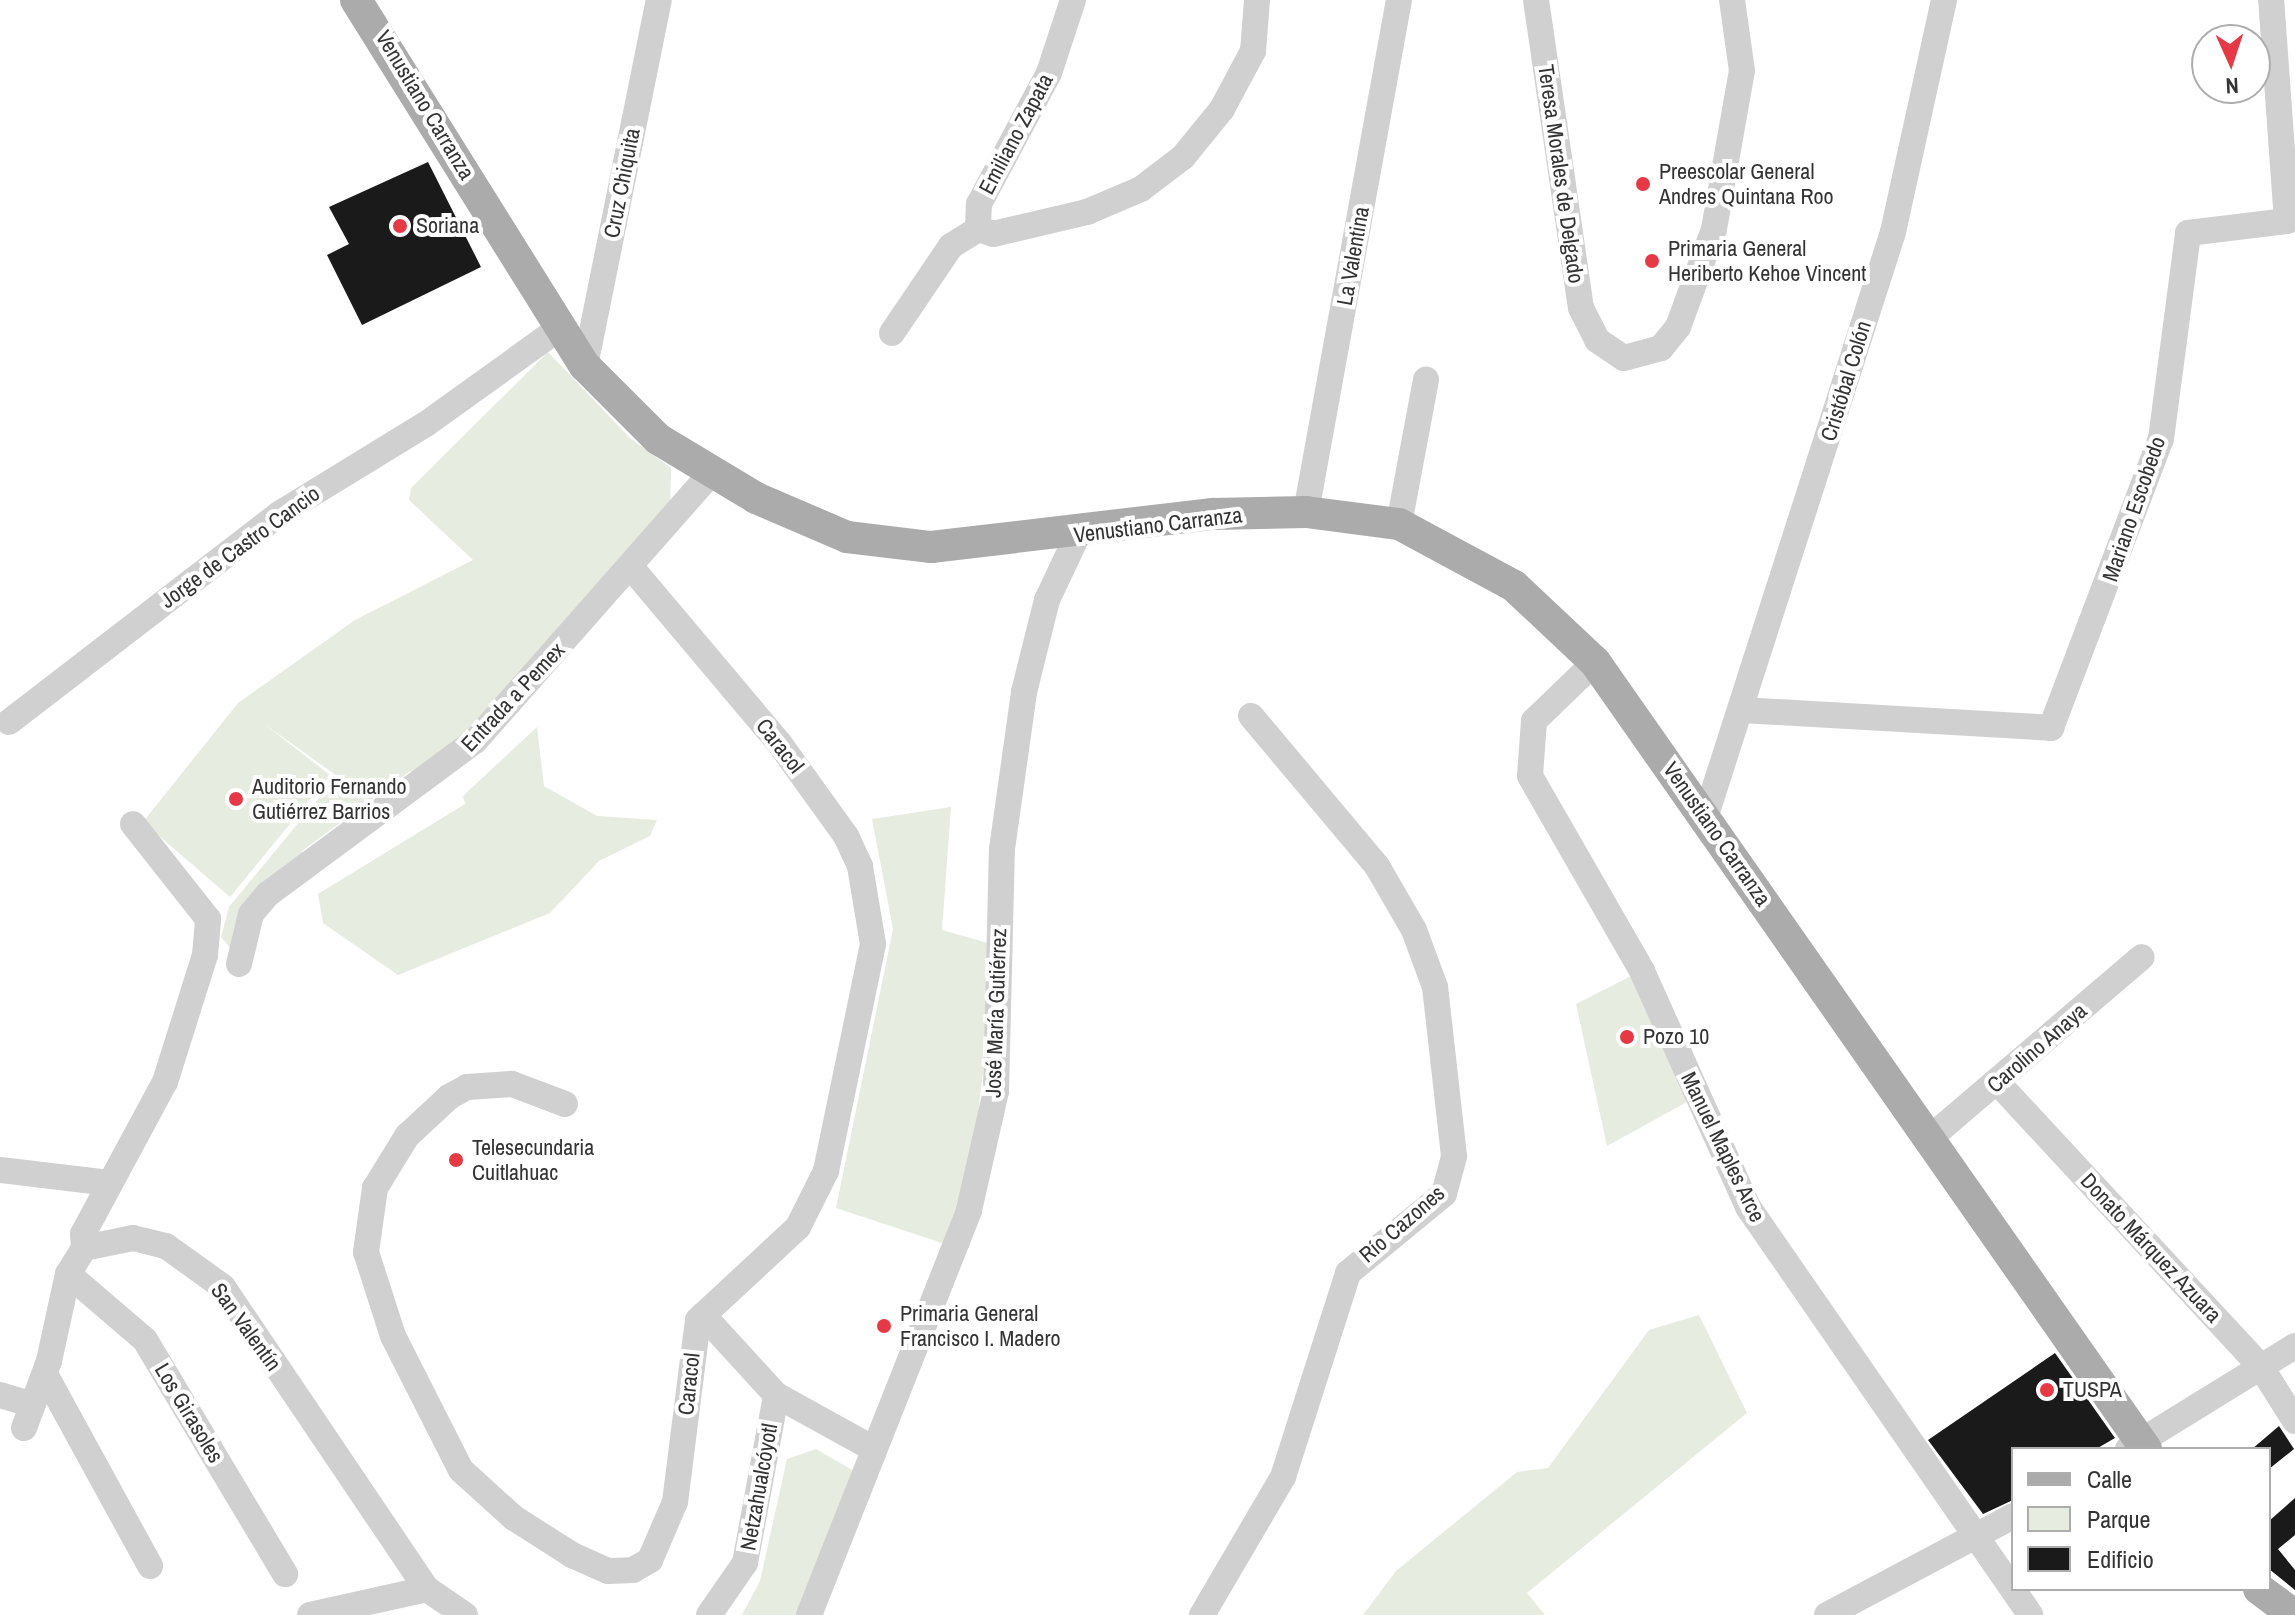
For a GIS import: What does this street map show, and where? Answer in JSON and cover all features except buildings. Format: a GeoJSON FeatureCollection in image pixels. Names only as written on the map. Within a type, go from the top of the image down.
{"type":"FeatureCollection","features":[{"type":"Feature","properties":{"kind":"main road","name":"Venustiano Carranza"},"geometry":{"type":"LineString","coordinates":[[356,0],[558,329],[585,366],[658,439],[710,474],[847,537],[972,547],[1213,514],[1306,512],[1399,524],[1514,586],[1595,662],[1931,1137],[2138,1447]]}},
{"type":"Feature","properties":{"kind":"main road"},"geometry":{"type":"LineString","coordinates":[[2262,1591],[2294,1615]]}},
{"type":"Feature","properties":{"kind":"street","name":"Cruz Chiquita"},"geometry":{"type":"LineString","coordinates":[[585,366],[659,0]]}},
{"type":"Feature","properties":{"kind":"street","name":"Emiliano Zapata"},"geometry":{"type":"LineString","coordinates":[[978,229],[979,204],[1049,73],[1073,0]]}},
{"type":"Feature","properties":{"kind":"street"},"geometry":{"type":"LineString","coordinates":[[892,333],[951,246],[978,229],[993,234],[1087,212],[1141,189],[1183,157],[1222,109],[1253,51],[1257,0]]}},
{"type":"Feature","properties":{"kind":"street","name":"La Valentina"},"geometry":{"type":"LineString","coordinates":[[1306,512],[1399,0]]}},
{"type":"Feature","properties":{"kind":"street","name":"Teresa Morales de Delgado"},"geometry":{"type":"LineString","coordinates":[[1536,0],[1581,308],[1597,340],[1624,358],[1661,348],[1678,327],[1714,229],[1742,71],[1732,0]]}},
{"type":"Feature","properties":{"kind":"street","name":"Cristóbal Colón"},"geometry":{"type":"LineString","coordinates":[[1705,818],[1893,232],[1944,0]]}},
{"type":"Feature","properties":{"kind":"street","name":"Mariano Escobedo"},"geometry":{"type":"LineString","coordinates":[[1742,710],[2051,728],[2161,439],[2188,233],[2287,221],[2271,0]]}},
{"type":"Feature","properties":{"kind":"street","name":"Jorge de Castro Cancio"},"geometry":{"type":"LineString","coordinates":[[9,722],[279,514],[426,424],[558,329]]}},
{"type":"Feature","properties":{"kind":"street"},"geometry":{"type":"LineString","coordinates":[[1399,524],[1426,380]]}},
{"type":"Feature","properties":{"kind":"street","name":"Entrada a Pemex"},"geometry":{"type":"LineString","coordinates":[[239,964],[251,914],[268,894],[475,741],[710,474]]}},
{"type":"Feature","properties":{"kind":"street","name":"José María Gutiérrez"},"geometry":{"type":"LineString","coordinates":[[809,1615],[946,1278],[988,1129],[1002,849],[1024,692],[1047,600],[1078,534]]}},
{"type":"Feature","properties":{"kind":"street","name":"Caracol"},"geometry":{"type":"LineString","coordinates":[[565,1104],[532,1087],[467,1087],[407,1136],[372,1199],[366,1222],[371,1283],[431,1422],[461,1470],[514,1518],[572,1555],[608,1571],[650,1560],[680,1478],[692,1344],[703,1315],[798,1227],[816,1193],[873,944],[860,866],[846,836],[780,744],[631,567]]}},
{"type":"Feature","properties":{"kind":"street","name":"Manuel Maples Arce"},"geometry":{"type":"LineString","coordinates":[[1595,662],[1534,721],[1530,776],[1642,971],[1748,1207],[2011,1588]]}},
{"type":"Feature","properties":{"kind":"street","name":"Río Cazones"},"geometry":{"type":"LineString","coordinates":[[1202,1615],[1283,1477],[1348,1273],[1444,1194],[1454,1156],[1435,987],[1414,930],[1377,866],[1251,716]]}},
{"type":"Feature","properties":{"kind":"street"},"geometry":{"type":"LineString","coordinates":[[0,1395],[28,1416],[45,1374],[68,1274],[93,1244],[83,1234],[165,1082],[196,998],[208,919],[133,824]]}},
{"type":"Feature","properties":{"kind":"street","name":"Carolino Anaya"},"geometry":{"type":"LineString","coordinates":[[1931,1137],[1998,1083],[2142,957]]}},
{"type":"Feature","properties":{"kind":"street","name":"Donato Márquez Azuara"},"geometry":{"type":"LineString","coordinates":[[1998,1083],[2261,1367],[2295,1421]]}},
{"type":"Feature","properties":{"kind":"street"},"geometry":{"type":"LineString","coordinates":[[0,1170],[109,1183]]}},
{"type":"Feature","properties":{"kind":"street","name":"San Valentín"},"geometry":{"type":"LineString","coordinates":[[93,1244],[166,1246],[223,1287],[348,1477],[427,1589]]}},
{"type":"Feature","properties":{"kind":"street","name":"Los Girasoles"},"geometry":{"type":"LineString","coordinates":[[68,1274],[145,1340],[285,1574]]}},
{"type":"Feature","properties":{"kind":"street"},"geometry":{"type":"LineString","coordinates":[[703,1315],[776,1395],[874,1449]]}},
{"type":"Feature","properties":{"kind":"street"},"geometry":{"type":"LineString","coordinates":[[2138,1447],[2295,1346]]}},
{"type":"Feature","properties":{"kind":"street"},"geometry":{"type":"LineString","coordinates":[[45,1374],[150,1566]]}},
{"type":"Feature","properties":{"kind":"street","name":"Netzahualcóyotl"},"geometry":{"type":"LineString","coordinates":[[709,1615],[745,1563],[776,1395]]}},
{"type":"Feature","properties":{"kind":"street"},"geometry":{"type":"LineString","coordinates":[[1828,1615],[2011,1517]]}},
{"type":"Feature","properties":{"kind":"street"},"geometry":{"type":"LineString","coordinates":[[318,1614],[427,1589],[468,1613]]}},
{"type":"Feature","properties":{"kind":"street","name":"Manuel Maples Arce"},"geometry":{"type":"LineString","coordinates":[[2013,1591],[2030,1615]]}},
{"type":"Feature","properties":{"kind":"green space"},"geometry":{"type":"Polygon","coordinates":[[[548,352],[630,438],[671,468],[670,514],[447,761],[409,772],[302,851],[307,864],[235,954],[221,937],[229,907],[337,776],[263,723],[330,775],[230,897],[143,822],[238,703],[355,620],[473,560],[409,500],[411,488],[548,352]]]}},
{"type":"Feature","properties":{"kind":"green space"},"geometry":{"type":"Polygon","coordinates":[[[537,727],[544,786],[597,816],[657,820],[650,836],[599,861],[550,913],[398,975],[323,923],[318,894],[465,804],[463,796],[537,727]]]}},
{"type":"Feature","properties":{"kind":"green space"},"geometry":{"type":"Polygon","coordinates":[[[951,807],[942,930],[998,946],[967,1206],[951,1246],[836,1208],[893,929],[872,819],[951,807]]]}},
{"type":"Feature","properties":{"kind":"green space","name":"Pozo 10"},"geometry":{"type":"Polygon","coordinates":[[[1641,971],[1696,1097],[1607,1146],[1576,1004],[1641,971]]]}},
{"type":"Feature","properties":{"kind":"green space"},"geometry":{"type":"Polygon","coordinates":[[[1699,1315],[1747,1413],[1527,1593],[1545,1615],[1363,1615],[1396,1571],[1517,1472],[1548,1468],[1649,1330],[1699,1315]]]}},
{"type":"Feature","properties":{"kind":"green space"},"geometry":{"type":"Polygon","coordinates":[[[816,1449],[866,1478],[807,1615],[742,1615],[760,1581],[787,1459],[816,1449]]]}},
{"type":"Feature","properties":{"kind":"place","name":"Preescolar General Andres Quintana Roo"},"geometry":{"type":"Point","coordinates":[1643,184]}},
{"type":"Feature","properties":{"kind":"place","name":"Soriana"},"geometry":{"type":"Point","coordinates":[400,226]}},
{"type":"Feature","properties":{"kind":"place","name":"Primaria General Heriberto Kehoe Vincent"},"geometry":{"type":"Point","coordinates":[1652,261]}},
{"type":"Feature","properties":{"kind":"place","name":"Auditorio Fernando Gutiérrez Barrios"},"geometry":{"type":"Point","coordinates":[236,799]}},
{"type":"Feature","properties":{"kind":"place","name":"Pozo 10"},"geometry":{"type":"Point","coordinates":[1627,1037]}},
{"type":"Feature","properties":{"kind":"place","name":"Telesecundaria Cuitlahuac"},"geometry":{"type":"Point","coordinates":[456,1160]}},
{"type":"Feature","properties":{"kind":"place","name":"Primaria General Francisco I. Madero"},"geometry":{"type":"Point","coordinates":[884,1326]}},
{"type":"Feature","properties":{"kind":"place","name":"TUSPA"},"geometry":{"type":"Point","coordinates":[2047,1390]}}]}
